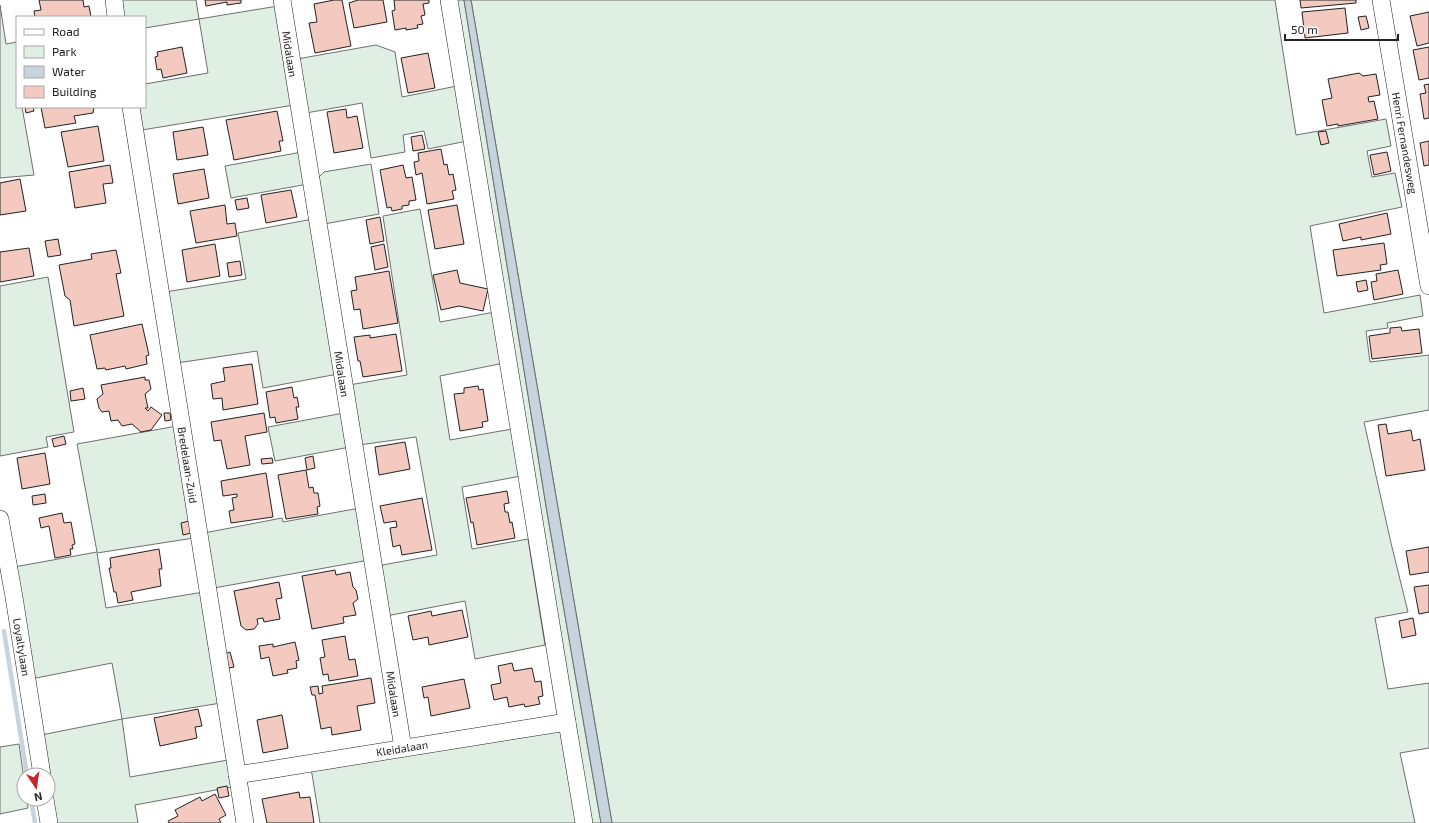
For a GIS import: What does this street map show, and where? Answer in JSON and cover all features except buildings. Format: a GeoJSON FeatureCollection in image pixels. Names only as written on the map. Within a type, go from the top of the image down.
{"type":"FeatureCollection","features":[{"type":"Feature","properties":{"kind":"street"},"geometry":{"type":"LineString","coordinates":[[114,0],[116,16]]}},
{"type":"Feature","properties":{"kind":"street","name":"Midalaan"},"geometry":{"type":"LineString","coordinates":[[282,0],[403,748]]}},
{"type":"Feature","properties":{"kind":"street"},"geometry":{"type":"LineString","coordinates":[[448,0],[566,722],[584,823]]}},
{"type":"Feature","properties":{"kind":"street","name":"Henri Fernandesweg"},"geometry":{"type":"LineString","coordinates":[[1381,0],[1429,286]]}},
{"type":"Feature","properties":{"kind":"street","name":"Bredelaan-Zuid"},"geometry":{"type":"LineString","coordinates":[[131,108],[245,823]]}},
{"type":"Feature","properties":{"kind":"street","name":"Loyaltylaan"},"geometry":{"type":"LineString","coordinates":[[0,519],[41,767]]}},
{"type":"Feature","properties":{"kind":"street","name":"Kleidalaan"},"geometry":{"type":"LineString","coordinates":[[237,775],[566,722]]}},
{"type":"Feature","properties":{"kind":"street"},"geometry":{"type":"LineString","coordinates":[[47,807],[49,823]]}},
{"type":"Feature","properties":{"kind":"green space"},"geometry":{"type":"Polygon","coordinates":[[[121,0],[196,0],[199,19],[146,28],[146,16],[123,16],[121,0]]]}},
{"type":"Feature","properties":{"kind":"green space"},"geometry":{"type":"Polygon","coordinates":[[[454,0],[464,0],[547,512],[601,823],[590,823],[454,0]]]}},
{"type":"Feature","properties":{"kind":"green space"},"geometry":{"type":"Polygon","coordinates":[[[471,0],[1275,0],[1296,135],[1386,119],[1391,146],[1367,151],[1372,177],[1395,173],[1402,207],[1310,226],[1324,313],[1420,295],[1423,316],[1387,323],[1388,328],[1366,331],[1370,362],[1429,355],[1429,410],[1364,422],[1408,612],[1375,618],[1388,689],[1429,683],[1429,748],[1400,753],[1415,823],[612,823],[471,0]]]}},
{"type":"Feature","properties":{"kind":"green space"},"geometry":{"type":"Polygon","coordinates":[[[0,5],[6,44],[16,42],[16,108],[22,108],[34,175],[0,178],[0,5]]]}},
{"type":"Feature","properties":{"kind":"green space"},"geometry":{"type":"Polygon","coordinates":[[[278,6],[294,105],[142,130],[138,108],[146,108],[146,84],[208,73],[199,19],[278,6]]]}},
{"type":"Feature","properties":{"kind":"green space"},"geometry":{"type":"Polygon","coordinates":[[[376,45],[395,52],[402,97],[457,86],[467,141],[428,149],[424,131],[403,135],[405,152],[371,158],[362,103],[306,113],[297,59],[376,45]]]}},
{"type":"Feature","properties":{"kind":"green space"},"geometry":{"type":"Polygon","coordinates":[[[302,152],[308,184],[231,198],[225,166],[302,152]]]}},
{"type":"Feature","properties":{"kind":"green space"},"geometry":{"type":"Polygon","coordinates":[[[371,164],[379,214],[324,224],[319,177],[324,172],[371,164]]]}},
{"type":"Feature","properties":{"kind":"green space"},"geometry":{"type":"Polygon","coordinates":[[[420,209],[440,322],[495,312],[504,363],[440,376],[450,440],[512,429],[521,476],[462,487],[472,549],[528,539],[545,645],[475,659],[465,601],[386,616],[377,566],[437,555],[416,437],[359,445],[349,385],[407,375],[383,216],[420,209]]]}},
{"type":"Feature","properties":{"kind":"green space"},"geometry":{"type":"Polygon","coordinates":[[[313,219],[338,374],[263,388],[257,351],[177,363],[165,292],[246,279],[238,233],[313,219]]]}},
{"type":"Feature","properties":{"kind":"green space"},"geometry":{"type":"Polygon","coordinates":[[[48,277],[74,432],[46,437],[48,447],[0,456],[0,286],[48,277]]]}},
{"type":"Feature","properties":{"kind":"green space"},"geometry":{"type":"Polygon","coordinates":[[[344,413],[350,447],[275,461],[268,427],[344,413]]]}},
{"type":"Feature","properties":{"kind":"green space"},"geometry":{"type":"Polygon","coordinates":[[[177,426],[194,538],[97,553],[106,608],[204,592],[221,703],[122,719],[112,663],[31,679],[14,567],[97,552],[77,444],[177,426]]]}},
{"type":"Feature","properties":{"kind":"green space"},"geometry":{"type":"Polygon","coordinates":[[[360,508],[369,560],[214,588],[204,533],[282,518],[283,522],[360,508]]]}},
{"type":"Feature","properties":{"kind":"green space"},"geometry":{"type":"Polygon","coordinates":[[[122,719],[130,777],[228,760],[232,787],[135,805],[138,823],[54,823],[52,807],[56,807],[56,767],[46,767],[41,735],[122,719]]]}},
{"type":"Feature","properties":{"kind":"green space"},"geometry":{"type":"Polygon","coordinates":[[[564,728],[578,823],[320,823],[311,768],[564,728]]]}},
{"type":"Feature","properties":{"kind":"green space"},"geometry":{"type":"Polygon","coordinates":[[[19,744],[22,767],[16,767],[16,807],[28,808],[0,814],[0,747],[19,744]]]}},
{"type":"Feature","properties":{"kind":"water"},"geometry":{"type":"Polygon","coordinates":[[[464,0],[471,0],[612,823],[601,823],[547,512],[464,0]]]}},
{"type":"Feature","properties":{"kind":"waterway"},"geometry":{"type":"LineString","coordinates":[[4,631],[26,767]]}},
{"type":"Feature","properties":{"kind":"waterway"},"geometry":{"type":"LineString","coordinates":[[32,807],[35,823]]}}]}
